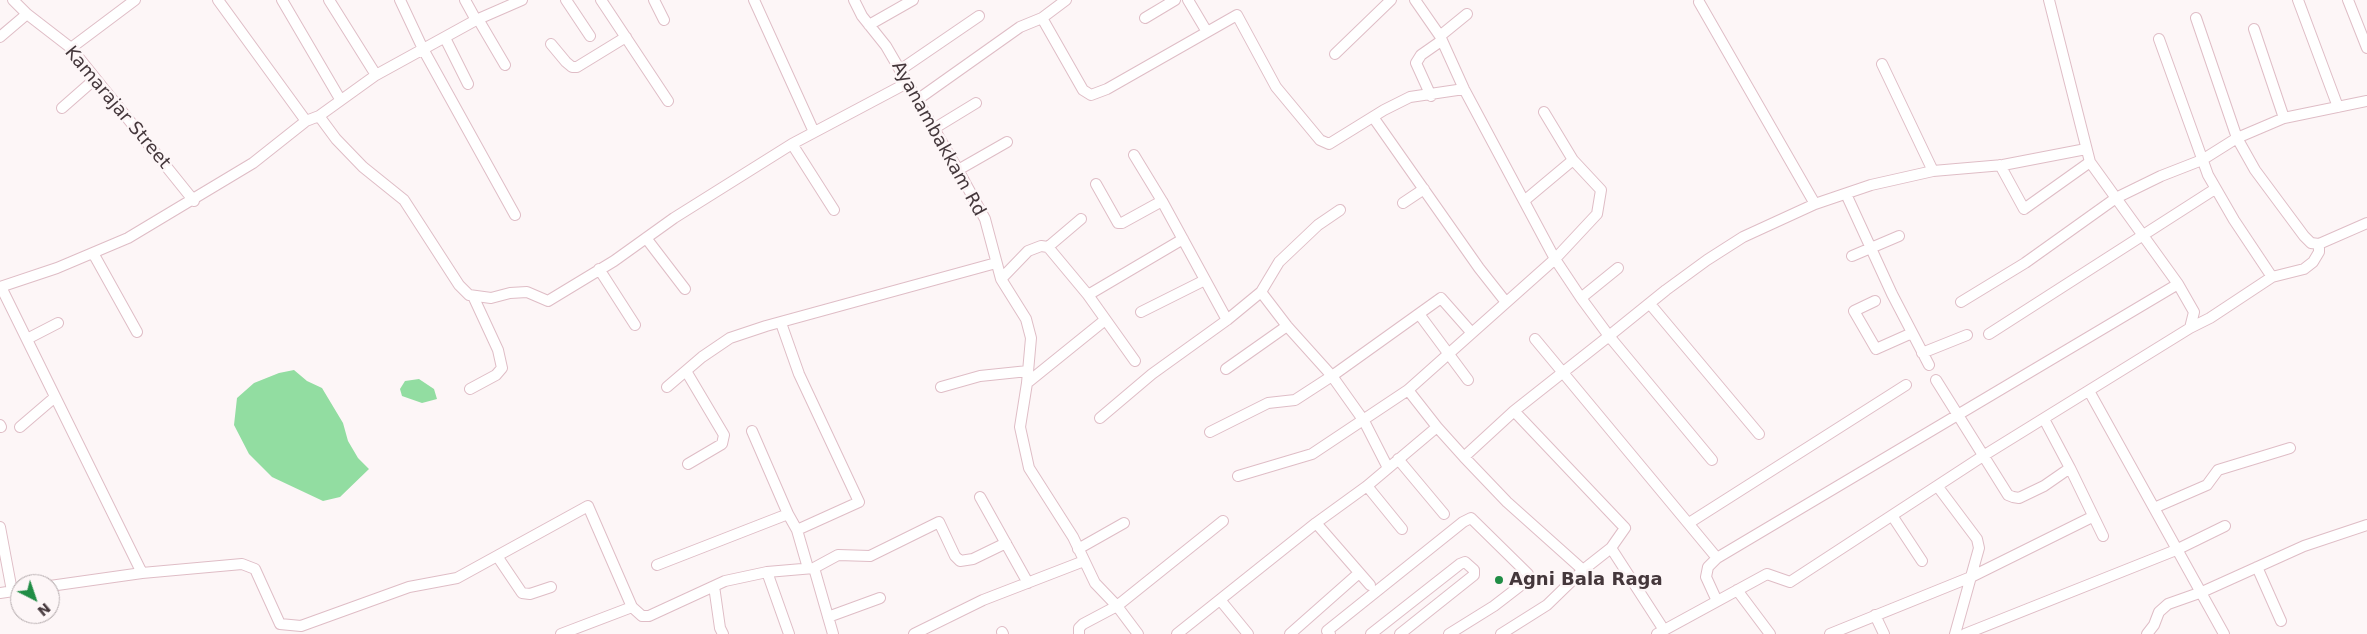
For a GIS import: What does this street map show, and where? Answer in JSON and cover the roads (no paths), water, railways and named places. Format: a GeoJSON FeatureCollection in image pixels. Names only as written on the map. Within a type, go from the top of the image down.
{"type":"FeatureCollection","features":[{"type":"Feature","properties":{"kind":"street","name":"Kamarajar Street"},"geometry":{"type":"LineString","coordinates":[[14,0],[27,14],[70,48],[194,201]]}},
{"type":"Feature","properties":{"kind":"street"},"geometry":{"type":"LineString","coordinates":[[70,48],[135,0]]}},
{"type":"Feature","properties":{"kind":"street"},"geometry":{"type":"LineString","coordinates":[[218,0],[306,121]]}},
{"type":"Feature","properties":{"kind":"street"},"geometry":{"type":"LineString","coordinates":[[282,0],[340,99]]}},
{"type":"Feature","properties":{"kind":"street"},"geometry":{"type":"LineString","coordinates":[[329,0],[376,75]]}},
{"type":"Feature","properties":{"kind":"street"},"geometry":{"type":"LineString","coordinates":[[400,0],[423,49],[515,215]]}},
{"type":"Feature","properties":{"kind":"street"},"geometry":{"type":"LineString","coordinates":[[465,0],[505,65]]}},
{"type":"Feature","properties":{"kind":"street"},"geometry":{"type":"LineString","coordinates":[[142,573],[1,287],[57,268],[128,238],[194,201],[253,164],[306,121],[319,116],[340,99],[376,75],[446,38],[477,19],[522,0]]}},
{"type":"Feature","properties":{"kind":"street"},"geometry":{"type":"LineString","coordinates":[[566,0],[590,36]]}},
{"type":"Feature","properties":{"kind":"street"},"geometry":{"type":"LineString","coordinates":[[601,0],[668,102]]}},
{"type":"Feature","properties":{"kind":"street"},"geometry":{"type":"LineString","coordinates":[[654,0],[664,20]]}},
{"type":"Feature","properties":{"kind":"street"},"geometry":{"type":"LineString","coordinates":[[754,0],[814,132]]}},
{"type":"Feature","properties":{"kind":"street","name":"Ayanambakkam Rd"},"geometry":{"type":"LineString","coordinates":[[854,0],[869,25],[886,46],[958,170],[984,219],[1001,279],[1026,319],[1031,338],[1027,383],[1020,427],[1029,468],[1078,549],[1095,583],[1117,606],[1138,634]]}},
{"type":"Feature","properties":{"kind":"street"},"geometry":{"type":"LineString","coordinates":[[869,25],[912,0]]}},
{"type":"Feature","properties":{"kind":"street"},"geometry":{"type":"LineString","coordinates":[[917,100],[1020,27],[1042,18],[1066,0]]}},
{"type":"Feature","properties":{"kind":"street"},"geometry":{"type":"LineString","coordinates":[[1145,18],[1175,0]]}},
{"type":"Feature","properties":{"kind":"street"},"geometry":{"type":"LineString","coordinates":[[1188,0],[1207,32]]}},
{"type":"Feature","properties":{"kind":"street"},"geometry":{"type":"LineString","coordinates":[[1335,54],[1391,0]]}},
{"type":"Feature","properties":{"kind":"street"},"geometry":{"type":"LineString","coordinates":[[1415,0],[1441,38],[1464,89],[1554,258],[1609,336],[1712,460]]}},
{"type":"Feature","properties":{"kind":"street"},"geometry":{"type":"LineString","coordinates":[[2049,0],[2078,108],[2090,162],[2178,284],[2194,312],[2190,328]]}},
{"type":"Feature","properties":{"kind":"street"},"geometry":{"type":"LineString","coordinates":[[2298,0],[2338,107]]}},
{"type":"Feature","properties":{"kind":"street"},"geometry":{"type":"LineString","coordinates":[[2348,0],[2367,48]]}},
{"type":"Feature","properties":{"kind":"street"},"geometry":{"type":"LineString","coordinates":[[1699,2],[1815,204]]}},
{"type":"Feature","properties":{"kind":"street"},"geometry":{"type":"LineString","coordinates":[[0,37],[27,14]]}},
{"type":"Feature","properties":{"kind":"street"},"geometry":{"type":"LineString","coordinates":[[1042,18],[1084,90],[1091,95],[1108,89],[1237,14],[1276,87],[1320,140],[1329,144],[1410,97],[1431,96],[1464,89]]}},
{"type":"Feature","properties":{"kind":"street"},"geometry":{"type":"LineString","coordinates":[[1431,96],[1416,63],[1421,54],[1467,14]]}},
{"type":"Feature","properties":{"kind":"street"},"geometry":{"type":"LineString","coordinates":[[900,70],[979,16]]}},
{"type":"Feature","properties":{"kind":"street"},"geometry":{"type":"LineString","coordinates":[[2196,18],[2237,138],[2255,170],[2304,236],[2311,243],[2319,244],[2367,223]]}},
{"type":"Feature","properties":{"kind":"street"},"geometry":{"type":"LineString","coordinates":[[2254,29],[2284,118]]}},
{"type":"Feature","properties":{"kind":"street"},"geometry":{"type":"LineString","coordinates":[[551,44],[566,62],[572,67],[577,67],[626,37]]}},
{"type":"Feature","properties":{"kind":"street"},"geometry":{"type":"LineString","coordinates":[[446,38],[468,84]]}},
{"type":"Feature","properties":{"kind":"street"},"geometry":{"type":"LineString","coordinates":[[2159,39],[2202,160],[2215,189],[2272,277]]}},
{"type":"Feature","properties":{"kind":"street"},"geometry":{"type":"LineString","coordinates":[[1882,64],[1933,171]]}},
{"type":"Feature","properties":{"kind":"street"},"geometry":{"type":"LineString","coordinates":[[62,108],[95,79]]}},
{"type":"Feature","properties":{"kind":"street"},"geometry":{"type":"LineString","coordinates":[[319,116],[336,139],[363,167],[404,200],[459,285],[469,295],[491,298],[510,293],[527,292],[548,301],[614,261],[674,218],[792,144],[907,83]]}},
{"type":"Feature","properties":{"kind":"street"},"geometry":{"type":"LineString","coordinates":[[1961,302],[2025,263],[2116,198],[2202,160],[2237,138],[2284,118],[2367,101]]}},
{"type":"Feature","properties":{"kind":"street"},"geometry":{"type":"LineString","coordinates":[[935,128],[976,103]]}},
{"type":"Feature","properties":{"kind":"street"},"geometry":{"type":"LineString","coordinates":[[1238,476],[1312,454],[1408,390],[1554,258],[1597,214],[1601,190],[1573,160],[1544,112]]}},
{"type":"Feature","properties":{"kind":"street"},"geometry":{"type":"LineString","coordinates":[[1373,117],[1479,268],[1505,301]]}},
{"type":"Feature","properties":{"kind":"street"},"geometry":{"type":"LineString","coordinates":[[958,170],[1007,142]]}},
{"type":"Feature","properties":{"kind":"street"},"geometry":{"type":"LineString","coordinates":[[792,144],[834,210]]}},
{"type":"Feature","properties":{"kind":"street"},"geometry":{"type":"LineString","coordinates":[[1464,457],[1514,411],[1562,372],[1700,265],[1743,237],[1815,204],[1871,185],[1933,171],[2000,165],[2086,149]]}},
{"type":"Feature","properties":{"kind":"street"},"geometry":{"type":"LineString","coordinates":[[1134,155],[1162,201],[1227,320]]}},
{"type":"Feature","properties":{"kind":"street"},"geometry":{"type":"LineString","coordinates":[[1524,201],[1573,160]]}},
{"type":"Feature","properties":{"kind":"street"},"geometry":{"type":"LineString","coordinates":[[2000,165],[2024,208],[2090,162]]}},
{"type":"Feature","properties":{"kind":"street"},"geometry":{"type":"LineString","coordinates":[[1096,184],[1118,223],[1122,223],[1162,201]]}},
{"type":"Feature","properties":{"kind":"street"},"geometry":{"type":"LineString","coordinates":[[1403,203],[1424,189]]}},
{"type":"Feature","properties":{"kind":"street"},"geometry":{"type":"LineString","coordinates":[[1989,334],[2215,189]]}},
{"type":"Feature","properties":{"kind":"street"},"geometry":{"type":"LineString","coordinates":[[1846,194],[1929,365]]}},
{"type":"Feature","properties":{"kind":"street"},"geometry":{"type":"LineString","coordinates":[[1100,418],[1152,374],[1227,320],[1261,292],[1279,262],[1318,225],[1340,210]]}},
{"type":"Feature","properties":{"kind":"street"},"geometry":{"type":"LineString","coordinates":[[1048,247],[1081,219]]}},
{"type":"Feature","properties":{"kind":"street"},"geometry":{"type":"LineString","coordinates":[[1852,256],[1899,236]]}},
{"type":"Feature","properties":{"kind":"street"},"geometry":{"type":"LineString","coordinates":[[646,238],[685,289]]}},
{"type":"Feature","properties":{"kind":"street"},"geometry":{"type":"LineString","coordinates":[[1088,294],[1183,239]]}},
{"type":"Feature","properties":{"kind":"street"},"geometry":{"type":"LineString","coordinates":[[1611,548],[1660,632],[1767,574],[1790,582],[1893,517],[1983,456],[2190,328],[2210,318],[2272,277],[2304,269],[2313,262],[2319,252],[2319,244]]}},
{"type":"Feature","properties":{"kind":"street"},"geometry":{"type":"LineString","coordinates":[[1001,279],[1028,251],[1042,246],[1048,247],[1088,294],[1135,361]]}},
{"type":"Feature","properties":{"kind":"street"},"geometry":{"type":"LineString","coordinates":[[93,253],[137,332]]}},
{"type":"Feature","properties":{"kind":"street"},"geometry":{"type":"LineString","coordinates":[[667,388],[686,371],[730,338],[996,263]]}},
{"type":"Feature","properties":{"kind":"street"},"geometry":{"type":"LineString","coordinates":[[1581,298],[1618,268]]}},
{"type":"Feature","properties":{"kind":"street"},"geometry":{"type":"LineString","coordinates":[[599,269],[635,325]]}},
{"type":"Feature","properties":{"kind":"street"},"geometry":{"type":"LineString","coordinates":[[1141,312],[1205,280]]}},
{"type":"Feature","properties":{"kind":"street"},"geometry":{"type":"LineString","coordinates":[[1717,601],[1706,577],[1708,568],[1717,558],[1959,416],[2178,284]]}},
{"type":"Feature","properties":{"kind":"street"},"geometry":{"type":"LineString","coordinates":[[1261,292],[1287,326],[1332,376],[1364,420],[1388,468]]}},
{"type":"Feature","properties":{"kind":"street"},"geometry":{"type":"LineString","coordinates":[[470,389],[496,375],[502,368],[498,350],[473,296]]}},
{"type":"Feature","properties":{"kind":"street"},"geometry":{"type":"LineString","coordinates":[[1210,432],[1268,403],[1295,400],[1332,376],[1441,298],[1471,332]]}},
{"type":"Feature","properties":{"kind":"street"},"geometry":{"type":"LineString","coordinates":[[1875,301],[1854,311],[1876,350],[1912,333]]}},
{"type":"Feature","properties":{"kind":"street"},"geometry":{"type":"LineString","coordinates":[[1650,304],[1759,434]]}},
{"type":"Feature","properties":{"kind":"street"},"geometry":{"type":"LineString","coordinates":[[1419,314],[1468,380]]}},
{"type":"Feature","properties":{"kind":"street"},"geometry":{"type":"LineString","coordinates":[[1027,383],[1105,320]]}},
{"type":"Feature","properties":{"kind":"street"},"geometry":{"type":"LineString","coordinates":[[27,339],[58,323]]}},
{"type":"Feature","properties":{"kind":"street"},"geometry":{"type":"LineString","coordinates":[[781,323],[799,374],[859,502],[797,530]]}},
{"type":"Feature","properties":{"kind":"street"},"geometry":{"type":"LineString","coordinates":[[1226,368],[1287,326]]}},
{"type":"Feature","properties":{"kind":"street"},"geometry":{"type":"LineString","coordinates":[[1922,353],[1967,335]]}},
{"type":"Feature","properties":{"kind":"street"},"geometry":{"type":"LineString","coordinates":[[1535,339],[1717,558]]}},
{"type":"Feature","properties":{"kind":"street"},"geometry":{"type":"LineString","coordinates":[[686,371],[723,432],[724,439],[722,444],[688,464]]}},
{"type":"Feature","properties":{"kind":"street"},"geometry":{"type":"LineString","coordinates":[[941,387],[980,376],[1028,371]]}},
{"type":"Feature","properties":{"kind":"street"},"geometry":{"type":"LineString","coordinates":[[1936,380],[2008,494],[2019,498],[2044,486],[2070,468]]}},
{"type":"Feature","properties":{"kind":"street"},"geometry":{"type":"LineString","coordinates":[[1689,524],[1906,385]]}},
{"type":"Feature","properties":{"kind":"street"},"geometry":{"type":"LineString","coordinates":[[1408,390],[1437,427],[1507,502],[1582,570]]}},
{"type":"Feature","properties":{"kind":"street"},"geometry":{"type":"LineString","coordinates":[[2089,391],[2224,634]]}},
{"type":"Feature","properties":{"kind":"street"},"geometry":{"type":"LineString","coordinates":[[20,427],[55,397]]}},
{"type":"Feature","properties":{"kind":"street"},"geometry":{"type":"LineString","coordinates":[[1501,634],[1547,605],[1582,570],[1611,548],[1626,528],[1514,411]]}},
{"type":"Feature","properties":{"kind":"street"},"geometry":{"type":"LineString","coordinates":[[2044,419],[2103,536]]}},
{"type":"Feature","properties":{"kind":"street"},"geometry":{"type":"LineString","coordinates":[[1178,634],[1316,522],[1367,486],[1437,427]]}},
{"type":"Feature","properties":{"kind":"street"},"geometry":{"type":"LineString","coordinates":[[752,431],[788,514],[797,530],[833,634]]}},
{"type":"Feature","properties":{"kind":"street"},"geometry":{"type":"LineString","coordinates":[[2154,508],[2207,485],[2218,470],[2290,448]]}},
{"type":"Feature","properties":{"kind":"street"},"geometry":{"type":"LineString","coordinates":[[1398,459],[1444,514]]}},
{"type":"Feature","properties":{"kind":"street"},"geometry":{"type":"LineString","coordinates":[[1367,486],[1402,529]]}},
{"type":"Feature","properties":{"kind":"street"},"geometry":{"type":"LineString","coordinates":[[1938,487],[1977,538],[1979,548],[1955,634]]}},
{"type":"Feature","properties":{"kind":"street"},"geometry":{"type":"LineString","coordinates":[[980,497],[1028,583]]}},
{"type":"Feature","properties":{"kind":"street"},"geometry":{"type":"LineString","coordinates":[[60,585],[142,573],[242,564],[255,569],[280,624],[301,626],[409,587],[457,578],[588,506],[632,607],[642,616],[649,616],[725,581],[767,572],[811,568],[838,555],[870,556],[939,522],[955,556],[960,561],[973,560],[1006,543]]}},
{"type":"Feature","properties":{"kind":"street"},"geometry":{"type":"LineString","coordinates":[[656,565],[788,514]]}},
{"type":"Feature","properties":{"kind":"street"},"geometry":{"type":"LineString","coordinates":[[1893,517],[1922,561]]}},
{"type":"Feature","properties":{"kind":"street"},"geometry":{"type":"LineString","coordinates":[[1830,634],[1971,577],[2092,517]]}},
{"type":"Feature","properties":{"kind":"street"},"geometry":{"type":"LineString","coordinates":[[1330,634],[1327,631],[1471,518],[1528,574],[1529,578],[1494,606],[1449,634]]}},
{"type":"Feature","properties":{"kind":"street"},"geometry":{"type":"LineString","coordinates":[[1079,634],[1079,628],[1082,624],[1117,606],[1223,521]]}},
{"type":"Feature","properties":{"kind":"street"},"geometry":{"type":"LineString","coordinates":[[1316,522],[1370,585]]}},
{"type":"Feature","properties":{"kind":"street"},"geometry":{"type":"LineString","coordinates":[[1078,549],[1124,523]]}},
{"type":"Feature","properties":{"kind":"street"},"geometry":{"type":"LineString","coordinates":[[2147,634],[2154,625],[2159,612],[2168,604],[2202,592],[2304,546],[2367,524]]}},
{"type":"Feature","properties":{"kind":"street"},"geometry":{"type":"LineString","coordinates":[[1965,634],[2176,550],[2225,526]]}},
{"type":"Feature","properties":{"kind":"street"},"geometry":{"type":"LineString","coordinates":[[0,527],[12,574]]}},
{"type":"Feature","properties":{"kind":"street"},"geometry":{"type":"LineString","coordinates":[[497,556],[522,593],[530,594],[551,586]]}},
{"type":"Feature","properties":{"kind":"street"},"geometry":{"type":"LineString","coordinates":[[914,634],[983,600],[1084,561]]}},
{"type":"Feature","properties":{"kind":"street"},"geometry":{"type":"LineString","coordinates":[[1371,634],[1460,564],[1465,562],[1474,570],[1474,575],[1400,634]]}},
{"type":"Feature","properties":{"kind":"street"},"geometry":{"type":"LineString","coordinates":[[2257,567],[2281,621]]}},
{"type":"Feature","properties":{"kind":"street"},"geometry":{"type":"LineString","coordinates":[[767,572],[789,634]]}},
{"type":"Feature","properties":{"kind":"street"},"geometry":{"type":"LineString","coordinates":[[1290,634],[1359,573]]}},
{"type":"Feature","properties":{"kind":"street"},"geometry":{"type":"LineString","coordinates":[[714,586],[720,628],[723,634]]}},
{"type":"Feature","properties":{"kind":"street"},"geometry":{"type":"LineString","coordinates":[[1737,590],[1770,634]]}},
{"type":"Feature","properties":{"kind":"street"},"geometry":{"type":"LineString","coordinates":[[828,617],[880,598]]}},
{"type":"Feature","properties":{"kind":"street"},"geometry":{"type":"LineString","coordinates":[[1221,601],[1248,634]]}},
{"type":"Feature","properties":{"kind":"street"},"geometry":{"type":"LineString","coordinates":[[565,633],[632,607]]}},
{"type":"Feature","properties":{"kind":"street"},"geometry":{"type":"LineString","coordinates":[[1875,615],[1884,634]]}},
{"type":"Feature","properties":{"kind":"place","name":"Agni Bala Raga"},"geometry":{"type":"Point","coordinates":[1499,580]}}]}
